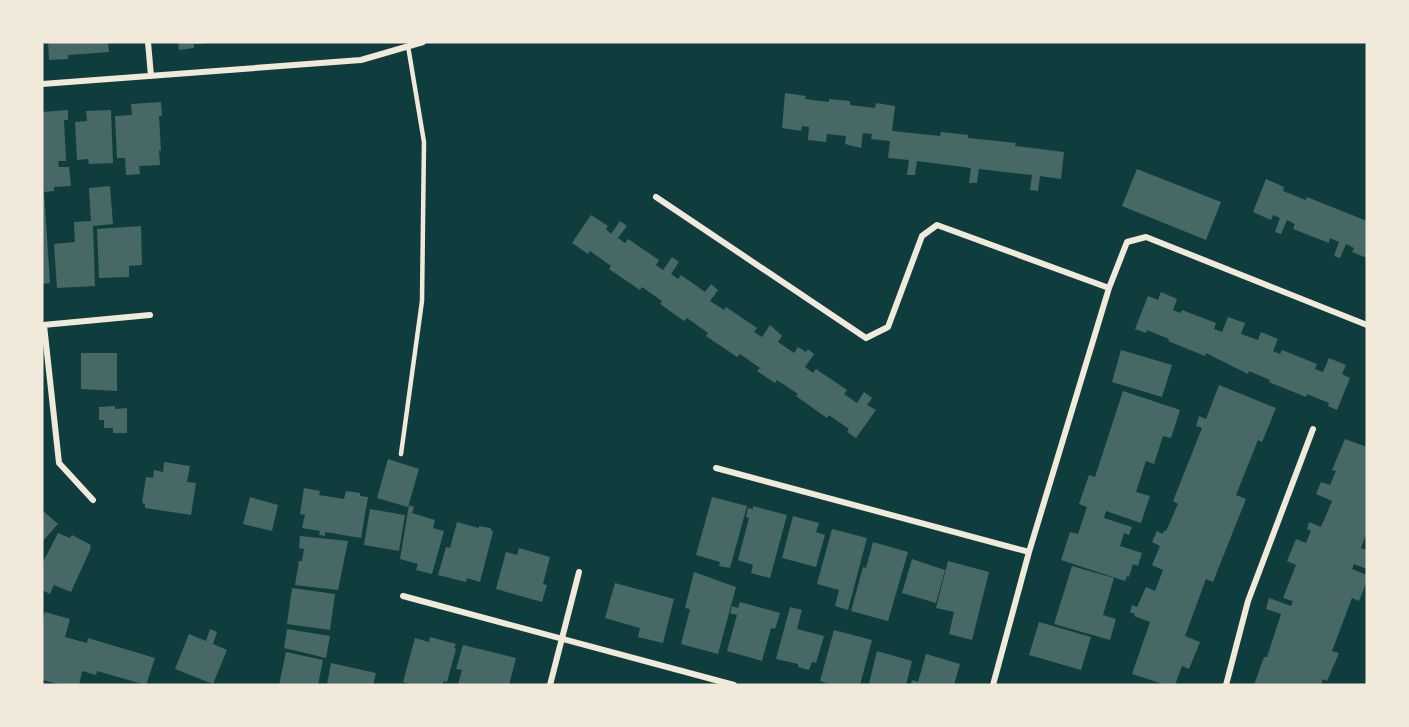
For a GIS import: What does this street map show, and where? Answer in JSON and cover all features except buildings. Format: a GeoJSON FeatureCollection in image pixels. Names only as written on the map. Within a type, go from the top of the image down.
{"type":"FeatureCollection","features":[{"type":"Feature","properties":{"kind":"street"},"geometry":{"type":"LineString","coordinates":[[148,42],[151,76]]}},
{"type":"Feature","properties":{"kind":"street"},"geometry":{"type":"LineString","coordinates":[[42,84],[361,60],[423,42]]}},
{"type":"Feature","properties":{"kind":"street"},"geometry":{"type":"LineString","coordinates":[[656,196],[866,338],[888,327],[922,237],[938,225],[1109,288]]}},
{"type":"Feature","properties":{"kind":"street"},"geometry":{"type":"LineString","coordinates":[[993,685],[1029,552],[1109,288],[1127,242],[1146,237],[1367,325]]}},
{"type":"Feature","properties":{"kind":"street"},"geometry":{"type":"LineString","coordinates":[[93,500],[59,463],[43,325],[150,315]]}},
{"type":"Feature","properties":{"kind":"street"},"geometry":{"type":"LineString","coordinates":[[1226,685],[1248,601],[1313,429]]}},
{"type":"Feature","properties":{"kind":"street"},"geometry":{"type":"LineString","coordinates":[[716,468],[1029,552]]}},
{"type":"Feature","properties":{"kind":"street"},"geometry":{"type":"LineString","coordinates":[[550,685],[579,572]]}},
{"type":"Feature","properties":{"kind":"street"},"geometry":{"type":"LineString","coordinates":[[403,596],[734,685]]}},
{"type":"Feature","properties":{"kind":"lane"},"geometry":{"type":"LineString","coordinates":[[400,454],[422,301],[424,142],[408,46]]}}]}
